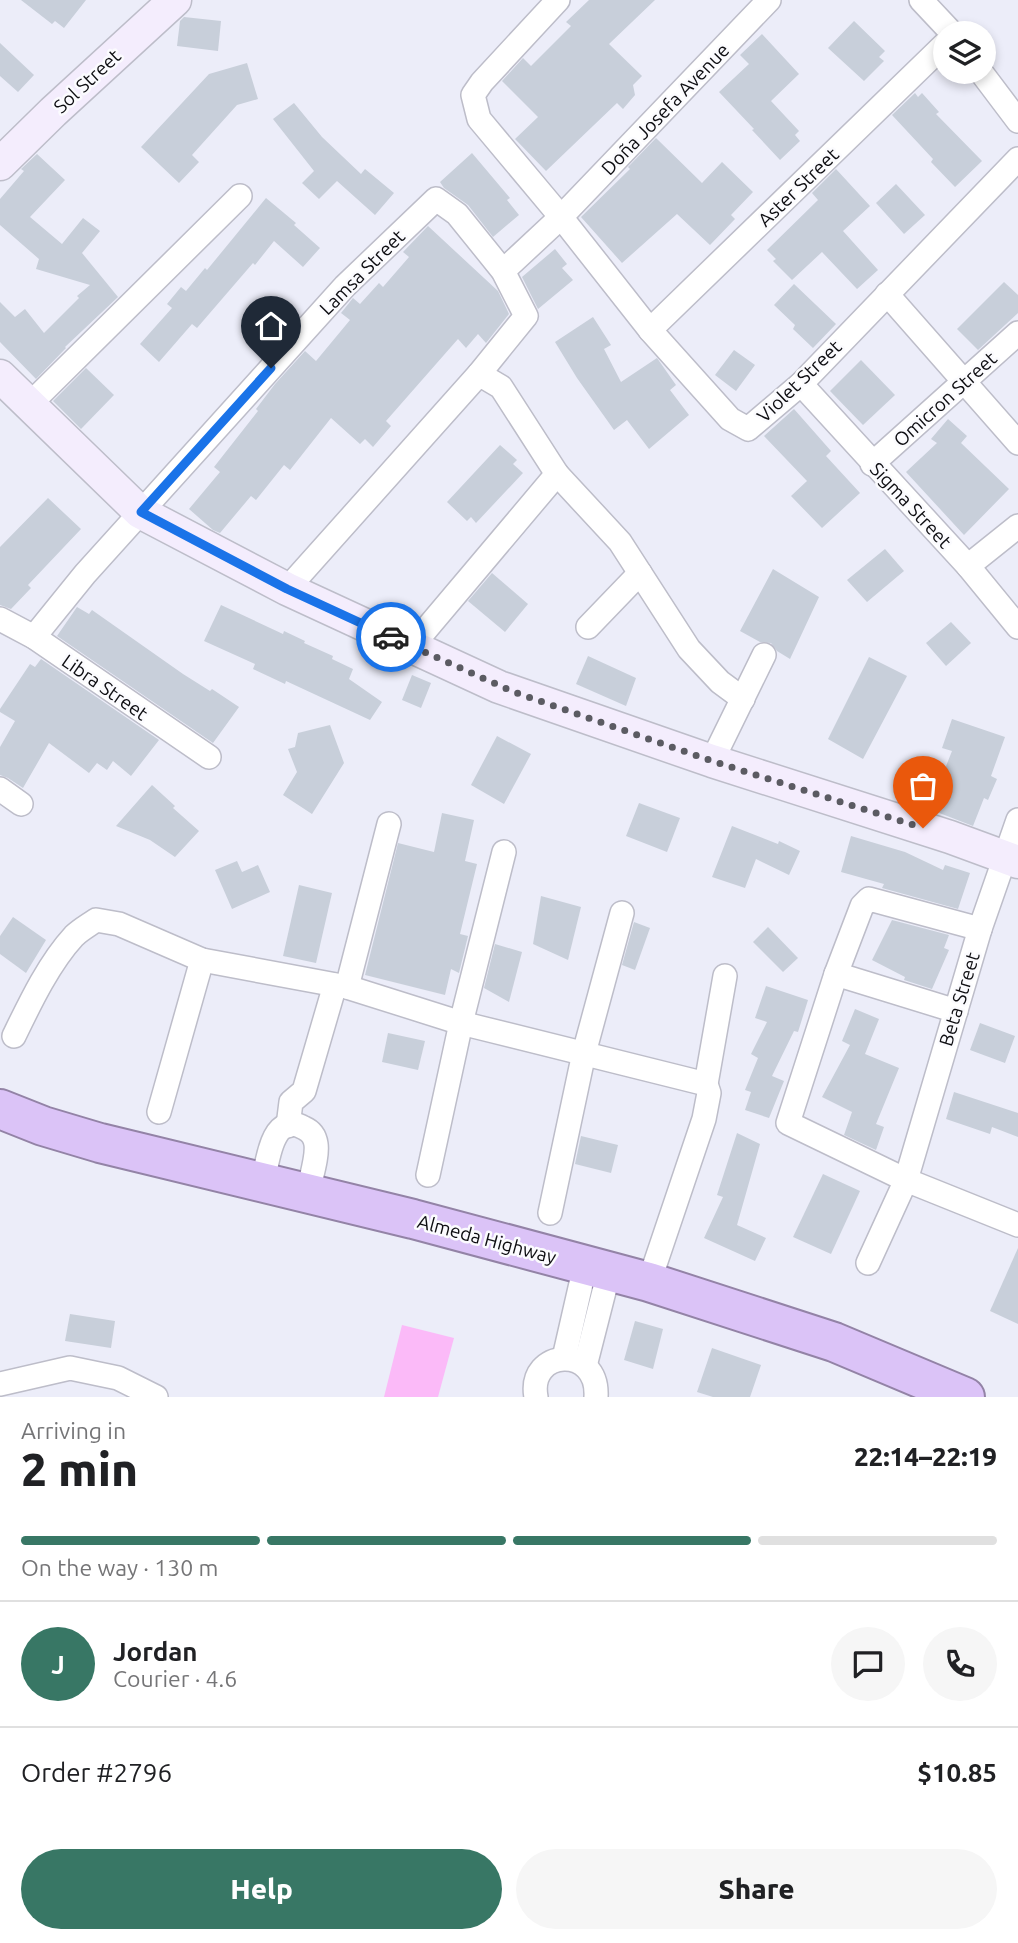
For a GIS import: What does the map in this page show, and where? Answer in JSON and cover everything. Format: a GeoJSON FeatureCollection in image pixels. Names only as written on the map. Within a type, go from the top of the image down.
{"type":"FeatureCollection","features":[{"type":"Feature","properties":{"kind":"highway","name":"Almeda Highway"},"geometry":{"type":"LineString","coordinates":[[0,1110],[100,1143],[413,1219],[594,1284],[649,1282],[834,1342],[965,1397]]}},
{"type":"Feature","properties":{"kind":"street","name":"Sol Street"},"geometry":{"type":"LineString","coordinates":[[0,164],[175,0]]}},
{"type":"Feature","properties":{"kind":"street","name":"Violet Street"},"geometry":{"type":"LineString","coordinates":[[558,0],[473,95],[479,119],[650,330],[730,419],[748,429],[801,384],[1018,159]]}},
{"type":"Feature","properties":{"kind":"street","name":"Doña Josefa Avenue"},"geometry":{"type":"LineString","coordinates":[[503,271],[561,217],[769,0]]}},
{"type":"Feature","properties":{"kind":"street"},"geometry":{"type":"LineString","coordinates":[[921,0],[941,21]]}},
{"type":"Feature","properties":{"kind":"street","name":"Aster Street"},"geometry":{"type":"LineString","coordinates":[[650,330],[933,56]]}},
{"type":"Feature","properties":{"kind":"street"},"geometry":{"type":"LineString","coordinates":[[990,84],[1018,121]]}},
{"type":"Feature","properties":{"kind":"street"},"geometry":{"type":"LineString","coordinates":[[29,405],[240,196]]}},
{"type":"Feature","properties":{"kind":"street","name":"Lamsa Street"},"geometry":{"type":"LineString","coordinates":[[141,512],[345,286],[436,199],[457,214],[503,271],[526,316],[479,374]]}},
{"type":"Feature","properties":{"kind":"street"},"geometry":{"type":"LineString","coordinates":[[887,294],[1018,443]]}},
{"type":"Feature","properties":{"kind":"street","name":"Omicron Street"},"geometry":{"type":"LineString","coordinates":[[872,464],[1018,334]]}},
{"type":"Feature","properties":{"kind":"street"},"geometry":{"type":"LineString","coordinates":[[287,589],[479,374],[501,387],[557,474],[620,542],[689,649],[720,682],[743,699]]}},
{"type":"Feature","properties":{"kind":"street"},"geometry":{"type":"LineString","coordinates":[[0,376],[141,512],[287,589],[499,687],[1012,860]]}},
{"type":"Feature","properties":{"kind":"street","name":"Sigma Street"},"geometry":{"type":"LineString","coordinates":[[801,384],[968,566],[1018,627]]}},
{"type":"Feature","properties":{"kind":"street"},"geometry":{"type":"LineString","coordinates":[[412,646],[557,474]]}},
{"type":"Feature","properties":{"kind":"street"},"geometry":{"type":"LineString","coordinates":[[34,637],[85,574],[141,512]]}},
{"type":"Feature","properties":{"kind":"street"},"geometry":{"type":"LineString","coordinates":[[968,566],[1018,526]]}},
{"type":"Feature","properties":{"kind":"street"},"geometry":{"type":"LineString","coordinates":[[589,627],[640,573]]}},
{"type":"Feature","properties":{"kind":"street","name":"Libra Street"},"geometry":{"type":"LineString","coordinates":[[0,619],[34,637],[209,757]]}},
{"type":"Feature","properties":{"kind":"street"},"geometry":{"type":"LineString","coordinates":[[712,761],[764,654]]}},
{"type":"Feature","properties":{"kind":"street"},"geometry":{"type":"LineString","coordinates":[[0,789],[20,804]]}},
{"type":"Feature","properties":{"kind":"street","name":"Beta Street"},"geometry":{"type":"LineString","coordinates":[[868,1263],[906,1180],[980,929],[1012,860],[1018,820]]}},
{"type":"Feature","properties":{"kind":"street"},"geometry":{"type":"LineString","coordinates":[[297,1127],[312,1106],[304,1091],[341,986],[389,824]]}},
{"type":"Feature","properties":{"kind":"street"},"geometry":{"type":"LineString","coordinates":[[428,1175],[461,1023],[504,852]]}},
{"type":"Feature","properties":{"kind":"street"},"geometry":{"type":"LineString","coordinates":[[980,929],[869,899],[862,906],[836,974],[788,1124],[906,1180],[1018,1225]]}},
{"type":"Feature","properties":{"kind":"street"},"geometry":{"type":"LineString","coordinates":[[550,1213],[584,1053],[622,913]]}},
{"type":"Feature","properties":{"kind":"street"},"geometry":{"type":"LineString","coordinates":[[14,1036],[55,962],[75,935],[96,920],[119,924],[202,960],[341,986],[461,1023],[706,1084]]}},
{"type":"Feature","properties":{"kind":"street"},"geometry":{"type":"LineString","coordinates":[[159,1112],[202,960]]}},
{"type":"Feature","properties":{"kind":"street"},"geometry":{"type":"LineString","coordinates":[[836,974],[956,1010]]}},
{"type":"Feature","properties":{"kind":"street"},"geometry":{"type":"LineString","coordinates":[[649,1282],[704,1119],[709,1093],[706,1084],[725,976]]}},
{"type":"Feature","properties":{"kind":"street"},"geometry":{"type":"LineString","coordinates":[[263,1182],[272,1140],[280,1130],[297,1127],[313,1135],[317,1150],[308,1193]]}},
{"type":"Feature","properties":{"kind":"street"},"geometry":{"type":"LineString","coordinates":[[574,1362],[594,1284]]}},
{"type":"Feature","properties":{"kind":"street"},"geometry":{"type":"LineString","coordinates":[[536,1397],[534,1388],[537,1377],[552,1361],[574,1362],[593,1374],[597,1397]]}},
{"type":"Feature","properties":{"kind":"street"},"geometry":{"type":"LineString","coordinates":[[0,1384],[71,1367],[118,1378],[156,1397]]}},
{"type":"Feature","properties":{"kind":"shaded area"},"geometry":{"type":"Polygon","coordinates":[[[402,1325],[454,1338],[438,1397],[384,1397],[402,1325]]]}},
{"type":"Feature","properties":{"kind":"building"},"geometry":{"type":"Polygon","coordinates":[[[21,0],[86,0],[64,28],[55,21],[52,24],[21,0]]]}},
{"type":"Feature","properties":{"kind":"building"},"geometry":{"type":"Polygon","coordinates":[[[589,0],[655,0],[609,44],[642,76],[633,85],[635,95],[623,109],[617,103],[546,171],[515,139],[538,117],[502,81],[523,58],[531,66],[571,26],[566,22],[589,0]]]}},
{"type":"Feature","properties":{"kind":"building"},"geometry":{"type":"Polygon","coordinates":[[[184,17],[221,21],[218,51],[177,46],[180,21],[184,17]]]}},
{"type":"Feature","properties":{"kind":"building"},"geometry":{"type":"Polygon","coordinates":[[[854,21],[885,51],[879,57],[884,61],[864,81],[828,48],[854,21]]]}},
{"type":"Feature","properties":{"kind":"building"},"geometry":{"type":"Polygon","coordinates":[[[762,34],[799,74],[771,101],[799,131],[795,135],[800,141],[780,160],[719,92],[749,64],[740,55],[762,34]]]}},
{"type":"Feature","properties":{"kind":"building"},"geometry":{"type":"Polygon","coordinates":[[[0,43],[34,75],[18,92],[0,76],[0,43]]]}},
{"type":"Feature","properties":{"kind":"building"},"geometry":{"type":"Polygon","coordinates":[[[247,63],[258,99],[237,105],[192,155],[199,162],[179,183],[141,147],[209,74],[247,63]]]}},
{"type":"Feature","properties":{"kind":"building"},"geometry":{"type":"Polygon","coordinates":[[[915,93],[918,97],[922,93],[939,112],[936,114],[982,161],[955,187],[892,115],[915,93]]]}},
{"type":"Feature","properties":{"kind":"building"},"geometry":{"type":"Polygon","coordinates":[[[294,103],[322,137],[361,174],[365,169],[394,193],[375,215],[337,181],[319,199],[302,183],[314,171],[273,119],[294,103]]]}},
{"type":"Feature","properties":{"kind":"building"},"geometry":{"type":"Polygon","coordinates":[[[656,138],[702,183],[722,162],[753,192],[731,215],[735,219],[710,245],[677,214],[622,263],[581,217],[630,169],[628,167],[656,138]]]}},
{"type":"Feature","properties":{"kind":"building"},"geometry":{"type":"Polygon","coordinates":[[[472,153],[510,198],[507,200],[519,215],[493,237],[468,205],[440,182],[472,153]]]}},
{"type":"Feature","properties":{"kind":"building"},"geometry":{"type":"Polygon","coordinates":[[[37,154],[65,180],[30,217],[62,244],[83,218],[100,231],[82,253],[118,297],[65,347],[36,379],[0,342],[0,302],[15,317],[25,309],[44,333],[90,285],[36,269],[39,259],[0,225],[0,199],[24,171],[21,169],[37,154]]]}},
{"type":"Feature","properties":{"kind":"building"},"geometry":{"type":"Polygon","coordinates":[[[836,169],[870,206],[843,231],[878,270],[857,289],[822,252],[792,280],[773,261],[776,259],[767,250],[818,200],[812,193],[836,169]]]}},
{"type":"Feature","properties":{"kind":"building"},"geometry":{"type":"Polygon","coordinates":[[[896,184],[925,215],[904,234],[876,203],[896,184]]]}},
{"type":"Feature","properties":{"kind":"building"},"geometry":{"type":"Polygon","coordinates":[[[266,198],[320,248],[303,267],[274,241],[197,328],[192,324],[159,362],[140,344],[172,308],[167,304],[181,287],[186,291],[205,268],[207,270],[266,198]]]}},
{"type":"Feature","properties":{"kind":"building"},"geometry":{"type":"Polygon","coordinates":[[[428,226],[498,291],[509,314],[486,343],[478,334],[466,348],[458,339],[386,421],[391,426],[373,447],[365,439],[360,444],[331,418],[290,470],[284,465],[256,500],[251,496],[220,533],[213,530],[189,509],[220,472],[214,467],[258,411],[256,409],[275,384],[305,351],[316,361],[350,320],[341,313],[353,298],[360,304],[379,283],[383,287],[409,257],[403,252],[428,226]]]}},
{"type":"Feature","properties":{"kind":"building"},"geometry":{"type":"Polygon","coordinates":[[[555,249],[567,264],[562,268],[573,280],[538,309],[522,277],[555,249]]]}},
{"type":"Feature","properties":{"kind":"building"},"geometry":{"type":"Polygon","coordinates":[[[1004,282],[1018,295],[1018,313],[978,350],[957,329],[1004,282]]]}},
{"type":"Feature","properties":{"kind":"building"},"geometry":{"type":"Polygon","coordinates":[[[794,284],[836,324],[813,348],[793,329],[795,325],[774,305],[794,284]]]}},
{"type":"Feature","properties":{"kind":"building"},"geometry":{"type":"Polygon","coordinates":[[[263,311],[285,332],[266,353],[243,332],[263,311]]]}},
{"type":"Feature","properties":{"kind":"building"},"geometry":{"type":"Polygon","coordinates":[[[593,317],[611,345],[604,349],[621,382],[657,358],[676,385],[670,390],[689,415],[649,449],[627,420],[614,430],[555,342],[593,317]]]}},
{"type":"Feature","properties":{"kind":"building"},"geometry":{"type":"Polygon","coordinates":[[[734,350],[755,365],[736,391],[715,375],[734,350]]]}},
{"type":"Feature","properties":{"kind":"building"},"geometry":{"type":"Polygon","coordinates":[[[861,360],[895,395],[863,425],[830,391],[861,360]]]}},
{"type":"Feature","properties":{"kind":"building"},"geometry":{"type":"Polygon","coordinates":[[[86,368],[114,395],[81,429],[53,401],[86,368]]]}},
{"type":"Feature","properties":{"kind":"building"},"geometry":{"type":"Polygon","coordinates":[[[794,409],[831,451],[826,456],[860,493],[822,528],[791,496],[807,481],[764,436],[794,409]]]}},
{"type":"Feature","properties":{"kind":"building"},"geometry":{"type":"Polygon","coordinates":[[[948,419],[967,436],[961,443],[1009,489],[964,535],[906,472],[937,443],[931,439],[948,419]]]}},
{"type":"Feature","properties":{"kind":"building"},"geometry":{"type":"Polygon","coordinates":[[[500,445],[517,460],[513,464],[523,473],[476,523],[471,517],[467,521],[447,502],[500,445]]]}},
{"type":"Feature","properties":{"kind":"building"},"geometry":{"type":"Polygon","coordinates":[[[48,498],[81,529],[28,585],[31,588],[11,609],[0,605],[0,547],[48,498]]]}},
{"type":"Feature","properties":{"kind":"building"},"geometry":{"type":"Polygon","coordinates":[[[885,549],[904,571],[867,602],[847,580],[885,549]]]}},
{"type":"Feature","properties":{"kind":"building"},"geometry":{"type":"Polygon","coordinates":[[[773,569],[819,597],[790,659],[777,651],[771,643],[760,642],[740,631],[773,569]]]}},
{"type":"Feature","properties":{"kind":"building"},"geometry":{"type":"Polygon","coordinates":[[[492,573],[528,604],[505,632],[468,601],[492,573]]]}},
{"type":"Feature","properties":{"kind":"building"},"geometry":{"type":"Polygon","coordinates":[[[221,605],[283,634],[284,631],[305,641],[304,643],[333,656],[332,659],[353,669],[349,679],[382,702],[370,720],[286,681],[285,684],[253,669],[255,664],[204,641],[221,605]]]}},
{"type":"Feature","properties":{"kind":"building"},"geometry":{"type":"Polygon","coordinates":[[[77,607],[89,614],[92,610],[183,674],[239,707],[213,743],[57,636],[77,607]]]}},
{"type":"Feature","properties":{"kind":"building"},"geometry":{"type":"Polygon","coordinates":[[[951,622],[971,643],[946,666],[926,643],[951,622]]]}},
{"type":"Feature","properties":{"kind":"building"},"geometry":{"type":"Polygon","coordinates":[[[588,656],[636,678],[626,706],[576,684],[588,656]]]}},
{"type":"Feature","properties":{"kind":"building"},"geometry":{"type":"Polygon","coordinates":[[[869,657],[907,676],[863,759],[828,739],[869,657]]]}},
{"type":"Feature","properties":{"kind":"building"},"geometry":{"type":"Polygon","coordinates":[[[41,659],[159,740],[131,776],[113,761],[107,770],[97,763],[89,773],[49,743],[23,788],[0,775],[0,747],[15,721],[0,712],[0,709],[30,664],[35,667],[41,659]]]}},
{"type":"Feature","properties":{"kind":"building"},"geometry":{"type":"Polygon","coordinates":[[[412,675],[431,683],[421,708],[402,700],[412,675]]]}},
{"type":"Feature","properties":{"kind":"building"},"geometry":{"type":"Polygon","coordinates":[[[952,719],[1005,737],[991,776],[997,779],[988,800],[984,798],[973,826],[929,809],[952,751],[942,748],[952,719]]]}},
{"type":"Feature","properties":{"kind":"building"},"geometry":{"type":"Polygon","coordinates":[[[330,725],[344,763],[312,814],[283,795],[297,772],[288,749],[295,747],[298,733],[330,725]]]}},
{"type":"Feature","properties":{"kind":"building"},"geometry":{"type":"Polygon","coordinates":[[[497,736],[531,754],[504,804],[471,785],[497,736]]]}},
{"type":"Feature","properties":{"kind":"building"},"geometry":{"type":"Polygon","coordinates":[[[152,785],[199,831],[175,857],[150,840],[116,826],[152,785]]]}},
{"type":"Feature","properties":{"kind":"building"},"geometry":{"type":"Polygon","coordinates":[[[639,803],[680,818],[667,852],[626,836],[639,803]]]}},
{"type":"Feature","properties":{"kind":"building"},"geometry":{"type":"Polygon","coordinates":[[[442,813],[474,820],[465,861],[477,864],[460,934],[468,936],[459,973],[451,969],[445,995],[365,975],[398,843],[434,852],[442,813]]]}},
{"type":"Feature","properties":{"kind":"building"},"geometry":{"type":"Polygon","coordinates":[[[732,826],[778,844],[779,841],[800,851],[789,875],[756,859],[745,888],[712,877],[732,826]]]}},
{"type":"Feature","properties":{"kind":"building"},"geometry":{"type":"Polygon","coordinates":[[[851,836],[905,852],[943,870],[945,865],[970,873],[958,909],[882,888],[884,884],[841,872],[851,836]]]}},
{"type":"Feature","properties":{"kind":"building"},"geometry":{"type":"Polygon","coordinates":[[[237,861],[242,872],[258,865],[270,892],[232,909],[215,870],[237,861]]]}},
{"type":"Feature","properties":{"kind":"building"},"geometry":{"type":"Polygon","coordinates":[[[299,885],[332,893],[316,963],[283,956],[299,885]]]}},
{"type":"Feature","properties":{"kind":"building"},"geometry":{"type":"Polygon","coordinates":[[[541,896],[581,907],[568,960],[533,944],[541,896]]]}},
{"type":"Feature","properties":{"kind":"building"},"geometry":{"type":"Polygon","coordinates":[[[13,917],[46,940],[26,973],[0,954],[0,936],[13,917]]]}},
{"type":"Feature","properties":{"kind":"building"},"geometry":{"type":"Polygon","coordinates":[[[892,920],[949,935],[944,948],[949,950],[932,989],[904,980],[905,977],[872,960],[892,920]]]}},
{"type":"Feature","properties":{"kind":"building"},"geometry":{"type":"Polygon","coordinates":[[[634,922],[650,928],[635,970],[622,965],[634,922]]]}},
{"type":"Feature","properties":{"kind":"building"},"geometry":{"type":"Polygon","coordinates":[[[768,927],[798,958],[783,972],[753,942],[768,927]]]}},
{"type":"Feature","properties":{"kind":"building"},"geometry":{"type":"Polygon","coordinates":[[[495,944],[522,952],[509,1002],[484,988],[495,944]]]}},
{"type":"Feature","properties":{"kind":"building"},"geometry":{"type":"Polygon","coordinates":[[[766,986],[808,1000],[798,1032],[794,1031],[772,1076],[784,1081],[769,1118],[745,1110],[751,1092],[745,1090],[758,1058],[751,1054],[767,1022],[755,1018],[766,986]]]}},
{"type":"Feature","properties":{"kind":"building"},"geometry":{"type":"Polygon","coordinates":[[[855,1009],[879,1019],[865,1054],[899,1068],[876,1124],[884,1127],[876,1150],[844,1135],[852,1112],[822,1097],[850,1045],[842,1041],[855,1009]]]}},
{"type":"Feature","properties":{"kind":"building"},"geometry":{"type":"Polygon","coordinates":[[[980,1023],[1015,1036],[1005,1063],[970,1050],[980,1023]]]}},
{"type":"Feature","properties":{"kind":"building"},"geometry":{"type":"Polygon","coordinates":[[[388,1033],[425,1041],[418,1070],[382,1062],[388,1033]]]}},
{"type":"Feature","properties":{"kind":"building"},"geometry":{"type":"Polygon","coordinates":[[[954,1092],[1018,1113],[1018,1137],[992,1127],[990,1134],[946,1119],[954,1092]]]}},
{"type":"Feature","properties":{"kind":"building"},"geometry":{"type":"Polygon","coordinates":[[[737,1133],[760,1144],[737,1225],[766,1238],[755,1261],[704,1238],[723,1197],[717,1195],[737,1133]]]}},
{"type":"Feature","properties":{"kind":"building"},"geometry":{"type":"Polygon","coordinates":[[[581,1136],[618,1145],[611,1173],[575,1164],[581,1136]]]}},
{"type":"Feature","properties":{"kind":"building"},"geometry":{"type":"Polygon","coordinates":[[[823,1174],[860,1191],[831,1254],[793,1237],[823,1174]]]}},
{"type":"Feature","properties":{"kind":"building"},"geometry":{"type":"Polygon","coordinates":[[[1018,1248],[1018,1324],[990,1311],[1018,1248]]]}},
{"type":"Feature","properties":{"kind":"building"},"geometry":{"type":"Polygon","coordinates":[[[70,1314],[115,1321],[111,1348],[65,1341],[70,1314]]]}},
{"type":"Feature","properties":{"kind":"building"},"geometry":{"type":"Polygon","coordinates":[[[635,1321],[663,1329],[653,1369],[624,1360],[635,1321]]]}},
{"type":"Feature","properties":{"kind":"building"},"geometry":{"type":"Polygon","coordinates":[[[712,1348],[761,1365],[750,1397],[713,1397],[697,1392],[712,1348]]]}},
{"type":"Feature","properties":{"kind":"way so far"},"geometry":{"type":"LineString","coordinates":[[391,637],[499,687],[712,761],[923,828]]}},
{"type":"Feature","properties":{"kind":"route"},"geometry":{"type":"LineString","coordinates":[[271,368],[141,512],[287,589],[391,637]]}}]}
